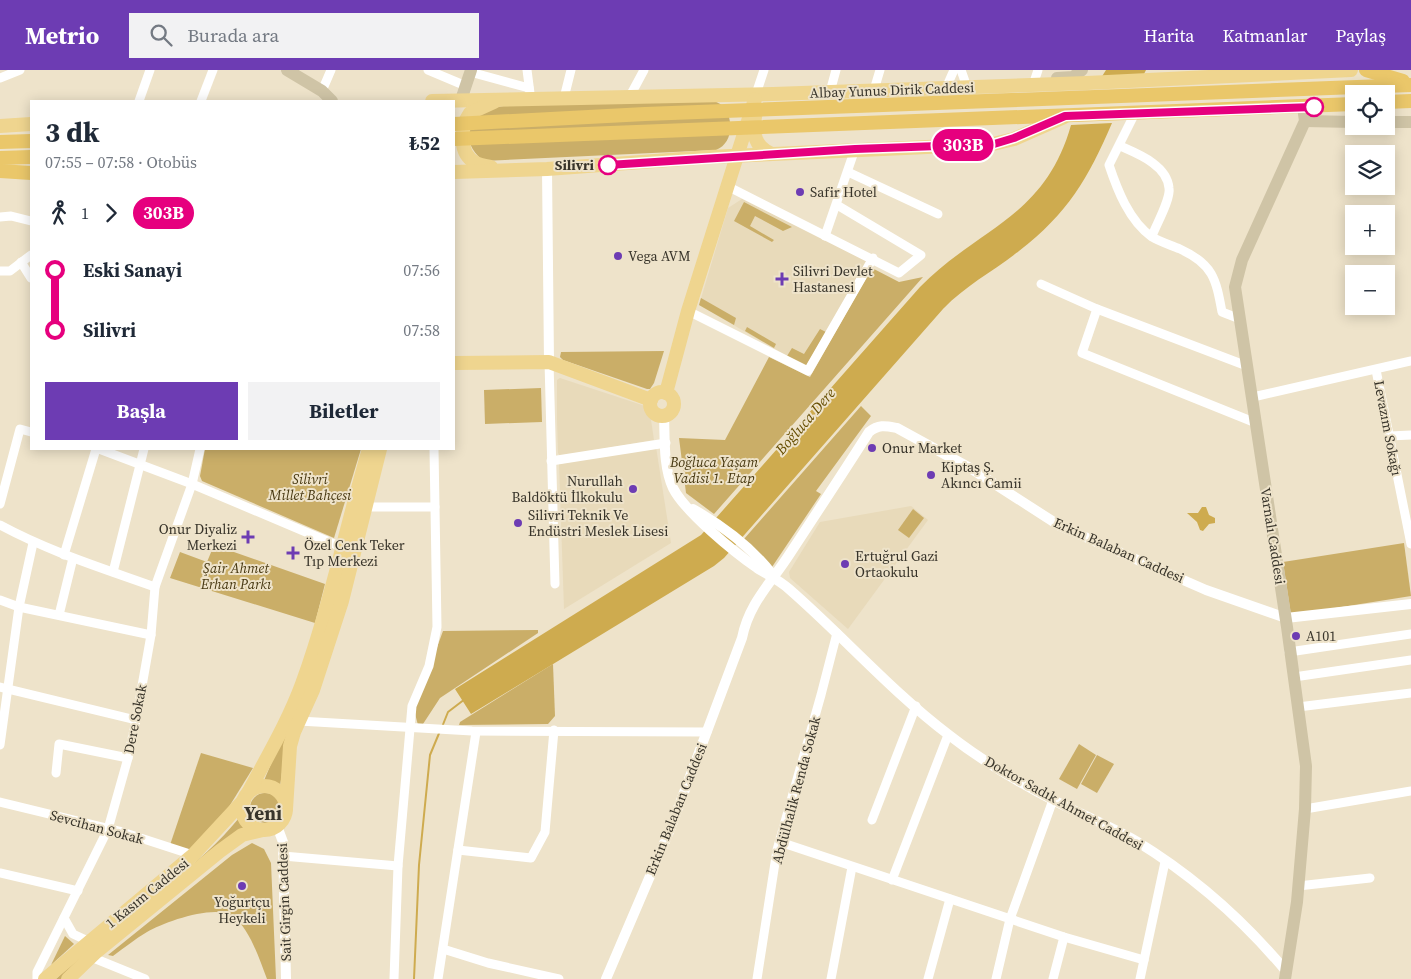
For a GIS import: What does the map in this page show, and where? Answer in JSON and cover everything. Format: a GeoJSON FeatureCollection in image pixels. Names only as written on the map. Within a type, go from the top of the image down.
{"type":"FeatureCollection","features":[{"type":"Feature","properties":{"kind":"highway"},"geometry":{"type":"LineString","coordinates":[[1366,70],[1411,84]]}},
{"type":"Feature","properties":{"kind":"highway"},"geometry":{"type":"LineString","coordinates":[[455,124],[1411,84]]}},
{"type":"Feature","properties":{"kind":"highway"},"geometry":{"type":"LineString","coordinates":[[1395,102],[1411,101]]}},
{"type":"Feature","properties":{"kind":"highway"},"geometry":{"type":"LineString","coordinates":[[455,139],[1345,104]]}},
{"type":"Feature","properties":{"kind":"highway"},"geometry":{"type":"LineString","coordinates":[[0,142],[30,141]]}},
{"type":"Feature","properties":{"kind":"highway"},"geometry":{"type":"LineString","coordinates":[[0,158],[30,157]]}},
{"type":"Feature","properties":{"kind":"highway"},"geometry":{"type":"LineString","coordinates":[[0,171],[30,174]]}},
{"type":"Feature","properties":{"kind":"main road"},"geometry":{"type":"LineString","coordinates":[[287,70],[322,91],[331,100]]}},
{"type":"Feature","properties":{"kind":"main road","name":"Albay Yunus Dirik Caddesi"},"geometry":{"type":"LineString","coordinates":[[455,100],[502,99],[530,93],[564,98],[773,94],[1033,85],[1087,76],[1141,79],[1162,74],[1351,70]]}},
{"type":"Feature","properties":{"kind":"main road"},"geometry":{"type":"LineString","coordinates":[[455,128],[470,71]]}},
{"type":"Feature","properties":{"kind":"main road"},"geometry":{"type":"LineString","coordinates":[[666,393],[688,311],[756,94]]}},
{"type":"Feature","properties":{"kind":"main road"},"geometry":{"type":"LineString","coordinates":[[772,154],[763,151],[758,145],[754,122],[757,107],[773,94]]}},
{"type":"Feature","properties":{"kind":"main road"},"geometry":{"type":"LineString","coordinates":[[709,157],[729,150],[735,142],[736,130],[730,106],[713,95]]}},
{"type":"Feature","properties":{"kind":"main road"},"geometry":{"type":"LineString","coordinates":[[501,170],[475,163],[468,157],[462,132],[470,113],[502,99]]}},
{"type":"Feature","properties":{"kind":"main road"},"geometry":{"type":"LineString","coordinates":[[1303,106],[1305,121],[1345,122]]}},
{"type":"Feature","properties":{"kind":"main road"},"geometry":{"type":"LineString","coordinates":[[455,172],[547,169],[855,149],[994,144],[1070,116]]}},
{"type":"Feature","properties":{"kind":"main road","name":"Varnalı Caddesi"},"geometry":{"type":"LineString","coordinates":[[1285,975],[1298,886],[1305,809],[1306,766],[1289,652],[1286,618],[1235,287],[1242,260],[1305,121]]}},
{"type":"Feature","properties":{"kind":"main road"},"geometry":{"type":"LineString","coordinates":[[1395,122],[1411,122]]}},
{"type":"Feature","properties":{"kind":"main road"},"geometry":{"type":"LineString","coordinates":[[0,126],[30,124]]}},
{"type":"Feature","properties":{"kind":"main road"},"geometry":{"type":"LineString","coordinates":[[709,157],[720,163],[725,170],[727,186]]}},
{"type":"Feature","properties":{"kind":"main road"},"geometry":{"type":"LineString","coordinates":[[0,178],[30,174]]}},
{"type":"Feature","properties":{"kind":"main road"},"geometry":{"type":"LineString","coordinates":[[455,363],[549,362],[651,400]]}},
{"type":"Feature","properties":{"kind":"main road"},"geometry":{"type":"LineString","coordinates":[[657,393],[666,393],[672,397],[674,406],[670,412],[664,415],[653,411],[651,400],[657,393]]}},
{"type":"Feature","properties":{"kind":"main road","name":"1 Kasım Caddesi"},"geometry":{"type":"LineString","coordinates":[[45,979],[88,941],[147,896],[193,855],[246,797],[277,739],[301,685],[331,596],[341,548],[369,450]]}},
{"type":"Feature","properties":{"kind":"main road"},"geometry":{"type":"LineString","coordinates":[[286,809],[282,795],[269,787],[261,786],[246,797],[242,807],[245,820],[250,825],[263,830],[277,826],[285,816],[286,809],[290,746],[313,690],[355,552],[380,450]]}},
{"type":"Feature","properties":{"kind":"main road","name":"1 Kasım Caddesi"},"geometry":{"type":"LineString","coordinates":[[68,979],[91,957],[242,835],[263,830]]}},
{"type":"Feature","properties":{"kind":"street"},"geometry":{"type":"LineString","coordinates":[[0,78],[20,70]]}},
{"type":"Feature","properties":{"kind":"street"},"geometry":{"type":"LineString","coordinates":[[139,100],[150,70]]}},
{"type":"Feature","properties":{"kind":"street"},"geometry":{"type":"LineString","coordinates":[[201,100],[213,70]]}},
{"type":"Feature","properties":{"kind":"street"},"geometry":{"type":"LineString","coordinates":[[322,91],[331,70]]}},
{"type":"Feature","properties":{"kind":"street"},"geometry":{"type":"LineString","coordinates":[[428,70],[466,86]]}},
{"type":"Feature","properties":{"kind":"street"},"geometry":{"type":"LineString","coordinates":[[470,71],[530,93],[527,70]]}},
{"type":"Feature","properties":{"kind":"street"},"geometry":{"type":"LineString","coordinates":[[564,98],[572,70]]}},
{"type":"Feature","properties":{"kind":"street"},"geometry":{"type":"LineString","coordinates":[[630,96],[644,70]]}},
{"type":"Feature","properties":{"kind":"street"},"geometry":{"type":"LineString","coordinates":[[756,94],[764,70]]}},
{"type":"Feature","properties":{"kind":"street"},"geometry":{"type":"LineString","coordinates":[[830,92],[836,70]]}},
{"type":"Feature","properties":{"kind":"street"},"geometry":{"type":"LineString","coordinates":[[874,90],[880,70]]}},
{"type":"Feature","properties":{"kind":"street"},"geometry":{"type":"LineString","coordinates":[[946,88],[954,70]]}},
{"type":"Feature","properties":{"kind":"street"},"geometry":{"type":"LineString","coordinates":[[961,70],[968,87]]}},
{"type":"Feature","properties":{"kind":"street"},"geometry":{"type":"LineString","coordinates":[[1033,85],[1038,70]]}},
{"type":"Feature","properties":{"kind":"street"},"geometry":{"type":"LineString","coordinates":[[1128,113],[1120,146],[1109,164],[1116,185],[1133,216],[1152,236],[1196,256],[1215,277],[1222,312],[1240,319]]}},
{"type":"Feature","properties":{"kind":"street"},"geometry":{"type":"LineString","coordinates":[[1120,146],[1152,162],[1170,189],[1152,236]]}},
{"type":"Feature","properties":{"kind":"street"},"geometry":{"type":"LineString","coordinates":[[825,236],[855,149]]}},
{"type":"Feature","properties":{"kind":"street"},"geometry":{"type":"LineString","coordinates":[[547,169],[549,362],[555,584]]}},
{"type":"Feature","properties":{"kind":"street"},"geometry":{"type":"LineString","coordinates":[[848,172],[938,214]]}},
{"type":"Feature","properties":{"kind":"street"},"geometry":{"type":"LineString","coordinates":[[727,186],[899,272],[921,256],[837,205]]}},
{"type":"Feature","properties":{"kind":"street"},"geometry":{"type":"LineString","coordinates":[[0,217],[11,216],[30,221]]}},
{"type":"Feature","properties":{"kind":"street"},"geometry":{"type":"LineString","coordinates":[[0,271],[10,271],[30,256]]}},
{"type":"Feature","properties":{"kind":"street"},"geometry":{"type":"LineString","coordinates":[[688,311],[808,371],[873,258]]}},
{"type":"Feature","properties":{"kind":"street"},"geometry":{"type":"LineString","coordinates":[[22,262],[30,276]]}},
{"type":"Feature","properties":{"kind":"street"},"geometry":{"type":"LineString","coordinates":[[1041,284],[1097,309],[1247,366]]}},
{"type":"Feature","properties":{"kind":"street"},"geometry":{"type":"LineString","coordinates":[[1097,309],[1082,354],[1256,423]]}},
{"type":"Feature","properties":{"kind":"street"},"geometry":{"type":"LineString","coordinates":[[1253,397],[1411,361]]}},
{"type":"Feature","properties":{"kind":"street","name":"Levazım Sokağı"},"geometry":{"type":"LineString","coordinates":[[1376,370],[1409,524],[1411,544]]}},
{"type":"Feature","properties":{"kind":"street"},"geometry":{"type":"LineString","coordinates":[[551,461],[666,443],[664,415]]}},
{"type":"Feature","properties":{"kind":"street","name":"Erkin Balaban Caddesi"},"geometry":{"type":"LineString","coordinates":[[606,979],[671,826],[742,638],[770,590],[774,577],[869,432],[875,427],[897,428],[970,468],[1060,526],[1206,590],[1286,618],[1411,604]]}},
{"type":"Feature","properties":{"kind":"street"},"geometry":{"type":"LineString","coordinates":[[0,504],[20,429],[30,432]]}},
{"type":"Feature","properties":{"kind":"street"},"geometry":{"type":"LineString","coordinates":[[1390,436],[1411,434]]}},
{"type":"Feature","properties":{"kind":"street","name":"Doktor Sadık Ahmet Caddesi"},"geometry":{"type":"LineString","coordinates":[[666,443],[669,475],[673,488],[688,506],[742,550],[758,570],[774,577],[837,633],[866,663],[948,735],[1007,774],[1053,800],[1136,842],[1166,862],[1191,880],[1256,936],[1285,975]]}},
{"type":"Feature","properties":{"kind":"street"},"geometry":{"type":"LineString","coordinates":[[58,615],[69,557],[97,450]]}},
{"type":"Feature","properties":{"kind":"street"},"geometry":{"type":"LineString","coordinates":[[100,450],[192,484],[341,548],[355,552]]}},
{"type":"Feature","properties":{"kind":"street"},"geometry":{"type":"LineString","coordinates":[[113,572],[144,450]]}},
{"type":"Feature","properties":{"kind":"street","name":"Dere Sokak"},"geometry":{"type":"LineString","coordinates":[[37,979],[38,972],[108,829],[128,758],[136,720],[152,635],[155,587],[192,484],[200,450]]}},
{"type":"Feature","properties":{"kind":"street"},"geometry":{"type":"LineString","coordinates":[[394,979],[398,866],[412,706],[429,666],[437,627],[434,450]]}},
{"type":"Feature","properties":{"kind":"street"},"geometry":{"type":"LineString","coordinates":[[366,507],[434,506]]}},
{"type":"Feature","properties":{"kind":"street"},"geometry":{"type":"LineString","coordinates":[[0,525],[33,543],[155,587]]}},
{"type":"Feature","properties":{"kind":"street"},"geometry":{"type":"LineString","coordinates":[[0,745],[4,687],[33,543]]}},
{"type":"Feature","properties":{"kind":"street"},"geometry":{"type":"LineString","coordinates":[[0,600],[19,607],[152,635]]}},
{"type":"Feature","properties":{"kind":"street","name":"Abdülhalik Renda Sokak"},"geometry":{"type":"LineString","coordinates":[[757,979],[780,842],[837,633]]}},
{"type":"Feature","properties":{"kind":"street"},"geometry":{"type":"LineString","coordinates":[[1289,652],[1411,634]]}},
{"type":"Feature","properties":{"kind":"street"},"geometry":{"type":"LineString","coordinates":[[1294,677],[1411,660]]}},
{"type":"Feature","properties":{"kind":"street"},"geometry":{"type":"LineString","coordinates":[[4,687],[136,720]]}},
{"type":"Feature","properties":{"kind":"street"},"geometry":{"type":"LineString","coordinates":[[1298,707],[1411,693]]}},
{"type":"Feature","properties":{"kind":"street"},"geometry":{"type":"LineString","coordinates":[[872,820],[916,706]]}},
{"type":"Feature","properties":{"kind":"street"},"geometry":{"type":"LineString","coordinates":[[299,721],[476,732],[554,730],[707,732]]}},
{"type":"Feature","properties":{"kind":"street"},"geometry":{"type":"LineString","coordinates":[[458,850],[531,858],[545,832],[554,730]]}},
{"type":"Feature","properties":{"kind":"street"},"geometry":{"type":"LineString","coordinates":[[438,979],[476,732]]}},
{"type":"Feature","properties":{"kind":"street"},"geometry":{"type":"LineString","coordinates":[[892,880],[948,735]]}},
{"type":"Feature","properties":{"kind":"street"},"geometry":{"type":"LineString","coordinates":[[56,773],[59,744],[128,758]]}},
{"type":"Feature","properties":{"kind":"street"},"geometry":{"type":"LineString","coordinates":[[1305,809],[1411,791]]}},
{"type":"Feature","properties":{"kind":"street"},"geometry":{"type":"LineString","coordinates":[[996,979],[1010,919],[1053,800]]}},
{"type":"Feature","properties":{"kind":"street","name":"Sevcihan Sokak"},"geometry":{"type":"LineString","coordinates":[[0,802],[108,829],[193,855]]}},
{"type":"Feature","properties":{"kind":"street","name":"Sait Girgin Caddesi"},"geometry":{"type":"LineString","coordinates":[[277,826],[283,842],[286,979]]}},
{"type":"Feature","properties":{"kind":"street"},"geometry":{"type":"LineString","coordinates":[[780,842],[1064,937],[1144,960]]}},
{"type":"Feature","properties":{"kind":"street"},"geometry":{"type":"LineString","coordinates":[[283,856],[398,866]]}},
{"type":"Feature","properties":{"kind":"street"},"geometry":{"type":"LineString","coordinates":[[1140,979],[1166,862]]}},
{"type":"Feature","properties":{"kind":"street"},"geometry":{"type":"LineString","coordinates":[[831,979],[852,867]]}},
{"type":"Feature","properties":{"kind":"street"},"geometry":{"type":"LineString","coordinates":[[0,873],[78,890]]}},
{"type":"Feature","properties":{"kind":"street"},"geometry":{"type":"LineString","coordinates":[[1298,886],[1370,878]]}},
{"type":"Feature","properties":{"kind":"street"},"geometry":{"type":"LineString","coordinates":[[928,979],[950,899]]}},
{"type":"Feature","properties":{"kind":"street"},"geometry":{"type":"LineString","coordinates":[[64,918],[73,934],[88,941]]}},
{"type":"Feature","properties":{"kind":"street"},"geometry":{"type":"LineString","coordinates":[[1053,979],[1064,937]]}},
{"type":"Feature","properties":{"kind":"street"},"geometry":{"type":"LineString","coordinates":[[443,949],[488,963],[559,979]]}},
{"type":"Feature","properties":{"kind":"street"},"geometry":{"type":"LineString","coordinates":[[91,957],[145,979]]}},
{"type":"Feature","properties":{"kind":"shaded area","name":"Silivri Devlet Hastanesi"},"geometry":{"type":"Polygon","coordinates":[[[742,199],[867,260],[806,367],[699,305],[728,208],[742,199]]]}},
{"type":"Feature","properties":{"kind":"shaded area"},"geometry":{"type":"Polygon","coordinates":[[[560,378],[645,406],[650,413],[654,440],[560,456],[558,453],[557,380],[560,378]]]}},
{"type":"Feature","properties":{"kind":"shaded area"},"geometry":{"type":"Polygon","coordinates":[[[656,447],[671,543],[564,609],[559,464],[656,447]]]}},
{"type":"Feature","properties":{"kind":"shaded area","name":"Ertuğrul Gazi Ortaokulu"},"geometry":{"type":"Polygon","coordinates":[[[911,506],[928,520],[848,629],[790,578],[789,572],[820,522],[911,506]]]}},
{"type":"Feature","properties":{"kind":"green space"},"geometry":{"type":"Polygon","coordinates":[[[711,100],[725,108],[730,120],[728,138],[716,150],[484,161],[475,153],[468,135],[469,123],[477,115],[492,108],[514,104],[711,100]]]}},
{"type":"Feature","properties":{"kind":"green space"},"geometry":{"type":"Polygon","coordinates":[[[744,202],[792,227],[783,231],[755,216],[750,226],[774,240],[772,242],[734,221],[744,202]]]}},
{"type":"Feature","properties":{"kind":"green space","name":"Boğluca Yaşam Vadisi 1. Etap"},"geometry":{"type":"Polygon","coordinates":[[[872,268],[899,282],[923,277],[714,514],[686,493],[679,438],[725,440],[769,357],[810,377],[872,268]]]}},
{"type":"Feature","properties":{"kind":"green space"},"geometry":{"type":"Polygon","coordinates":[[[701,298],[736,318],[734,325],[699,305],[701,298]]]}},
{"type":"Feature","properties":{"kind":"green space"},"geometry":{"type":"Polygon","coordinates":[[[747,327],[776,344],[774,348],[745,331],[747,327]]]}},
{"type":"Feature","properties":{"kind":"green space"},"geometry":{"type":"Polygon","coordinates":[[[820,329],[826,332],[806,366],[787,356],[792,348],[804,354],[820,329]]]}},
{"type":"Feature","properties":{"kind":"green space"},"geometry":{"type":"Polygon","coordinates":[[[664,351],[654,383],[650,389],[563,360],[560,357],[561,352],[664,351]]]}},
{"type":"Feature","properties":{"kind":"green space"},"geometry":{"type":"Polygon","coordinates":[[[541,388],[542,422],[485,424],[484,390],[541,388]]]}},
{"type":"Feature","properties":{"kind":"green space"},"geometry":{"type":"Polygon","coordinates":[[[861,406],[871,416],[816,491],[821,494],[772,567],[744,539],[861,406]]]}},
{"type":"Feature","properties":{"kind":"green space","name":"Silivri Millet Bahçesi"},"geometry":{"type":"Polygon","coordinates":[[[205,450],[361,450],[334,538],[202,481],[200,476],[205,450]]]}},
{"type":"Feature","properties":{"kind":"green space"},"geometry":{"type":"Polygon","coordinates":[[[913,509],[924,518],[909,538],[898,530],[913,509]]]}},
{"type":"Feature","properties":{"kind":"green space"},"geometry":{"type":"Polygon","coordinates":[[[1404,543],[1411,596],[1291,615],[1283,562],[1404,543]]]}},
{"type":"Feature","properties":{"kind":"green space","name":"Şair Ahmet Erhan Parkı"},"geometry":{"type":"Polygon","coordinates":[[[214,545],[325,584],[315,623],[170,578],[180,552],[207,562],[214,545]]]}},
{"type":"Feature","properties":{"kind":"green space"},"geometry":{"type":"Polygon","coordinates":[[[538,630],[538,633],[440,698],[423,724],[418,725],[414,710],[443,631],[538,630]]]}},
{"type":"Feature","properties":{"kind":"green space"},"geometry":{"type":"Polygon","coordinates":[[[553,664],[555,716],[548,724],[459,725],[460,722],[553,664]]]}},
{"type":"Feature","properties":{"kind":"green space"},"geometry":{"type":"Polygon","coordinates":[[[289,721],[280,787],[274,784],[263,783],[289,721]]]}},
{"type":"Feature","properties":{"kind":"green space"},"geometry":{"type":"Polygon","coordinates":[[[1079,744],[1096,755],[1077,789],[1059,779],[1079,744]]]}},
{"type":"Feature","properties":{"kind":"green space"},"geometry":{"type":"Polygon","coordinates":[[[201,753],[253,768],[227,810],[190,851],[170,845],[201,753]]]}},
{"type":"Feature","properties":{"kind":"green space"},"geometry":{"type":"Polygon","coordinates":[[[1097,755],[1114,764],[1097,793],[1081,784],[1097,755]]]}},
{"type":"Feature","properties":{"kind":"green space"},"geometry":{"type":"Polygon","coordinates":[[[265,793],[276,797],[280,808],[276,819],[265,823],[254,819],[250,808],[254,797],[265,793]]]}},
{"type":"Feature","properties":{"kind":"green space"},"geometry":{"type":"Polygon","coordinates":[[[239,818],[246,828],[64,979],[56,979],[92,944],[190,867],[239,818]]]}},
{"type":"Feature","properties":{"kind":"green space"},"geometry":{"type":"Polygon","coordinates":[[[252,843],[264,849],[271,863],[276,979],[267,979],[253,944],[244,928],[232,916],[224,913],[202,913],[177,919],[155,928],[113,956],[108,955],[232,855],[252,843]]]}},
{"type":"Feature","properties":{"kind":"green space"},"geometry":{"type":"Polygon","coordinates":[[[65,936],[74,944],[51,965],[65,936]]]}},
{"type":"Feature","properties":{"kind":"water"},"geometry":{"type":"Polygon","coordinates":[[[1106,70],[1146,70],[1143,76],[1101,78],[1106,70]]]}},
{"type":"Feature","properties":{"kind":"water","name":"Boğluca Dere"},"geometry":{"type":"Polygon","coordinates":[[[1112,123],[1085,178],[1064,209],[1036,237],[1010,258],[980,278],[943,309],[724,558],[714,566],[471,714],[455,689],[701,535],[920,287],[942,267],[1008,218],[1027,201],[1045,181],[1059,156],[1071,125],[1112,123]]]}},
{"type":"Feature","properties":{"kind":"water"},"geometry":{"type":"Polygon","coordinates":[[[1202,507],[1206,507],[1209,515],[1215,518],[1215,523],[1209,524],[1203,531],[1200,530],[1197,522],[1187,513],[1198,513],[1202,507]]]}},
{"type":"Feature","properties":{"kind":"waterway"},"geometry":{"type":"LineString","coordinates":[[442,727],[448,712],[465,699]]}},
{"type":"Feature","properties":{"kind":"waterway"},"geometry":{"type":"LineString","coordinates":[[414,979],[419,865],[430,755],[440,731]]}},
{"type":"Feature","properties":{"kind":"bus line","name":"303B"},"geometry":{"type":"LineString","coordinates":[[608,165],[855,149],[994,144],[1032,131],[1065,116],[1314,107]]}},
{"type":"Feature","properties":{"kind":"place","name":"Silivri"},"geometry":{"type":"Point","coordinates":[608,165]}},
{"type":"Feature","properties":{"kind":"place","name":"Safir Hotel"},"geometry":{"type":"Point","coordinates":[800,192]}},
{"type":"Feature","properties":{"kind":"place","name":"Vega AVM"},"geometry":{"type":"Point","coordinates":[618,256]}},
{"type":"Feature","properties":{"kind":"place","name":"Silivri Devlet Hastanesi"},"geometry":{"type":"Point","coordinates":[782,279]}},
{"type":"Feature","properties":{"kind":"place","name":"Onur Market"},"geometry":{"type":"Point","coordinates":[872,448]}},
{"type":"Feature","properties":{"kind":"place","name":"Kiptaş Ş. Akıncı Camii"},"geometry":{"type":"Point","coordinates":[931,475]}},
{"type":"Feature","properties":{"kind":"place","name":"Nurullah Baldöktü İlkokulu"},"geometry":{"type":"Point","coordinates":[633,489]}},
{"type":"Feature","properties":{"kind":"place","name":"Silivri Teknik Ve Endüstri Meslek Lisesi"},"geometry":{"type":"Point","coordinates":[518,523]}},
{"type":"Feature","properties":{"kind":"place","name":"Onur Diyaliz Merkezi"},"geometry":{"type":"Point","coordinates":[248,537]}},
{"type":"Feature","properties":{"kind":"place","name":"Özel Cenk Teker Tıp Merkezi"},"geometry":{"type":"Point","coordinates":[293,553]}},
{"type":"Feature","properties":{"kind":"place","name":"Ertuğrul Gazi Ortaokulu"},"geometry":{"type":"Point","coordinates":[845,564]}},
{"type":"Feature","properties":{"kind":"place","name":"A101"},"geometry":{"type":"Point","coordinates":[1296,636]}},
{"type":"Feature","properties":{"kind":"place","name":"Yoğurtçu Heykeli"},"geometry":{"type":"Point","coordinates":[242,886]}},
{"type":"Feature","properties":{"kind":"district","name":"Yeni"},"geometry":{"type":"Point","coordinates":[263,813]}}]}
